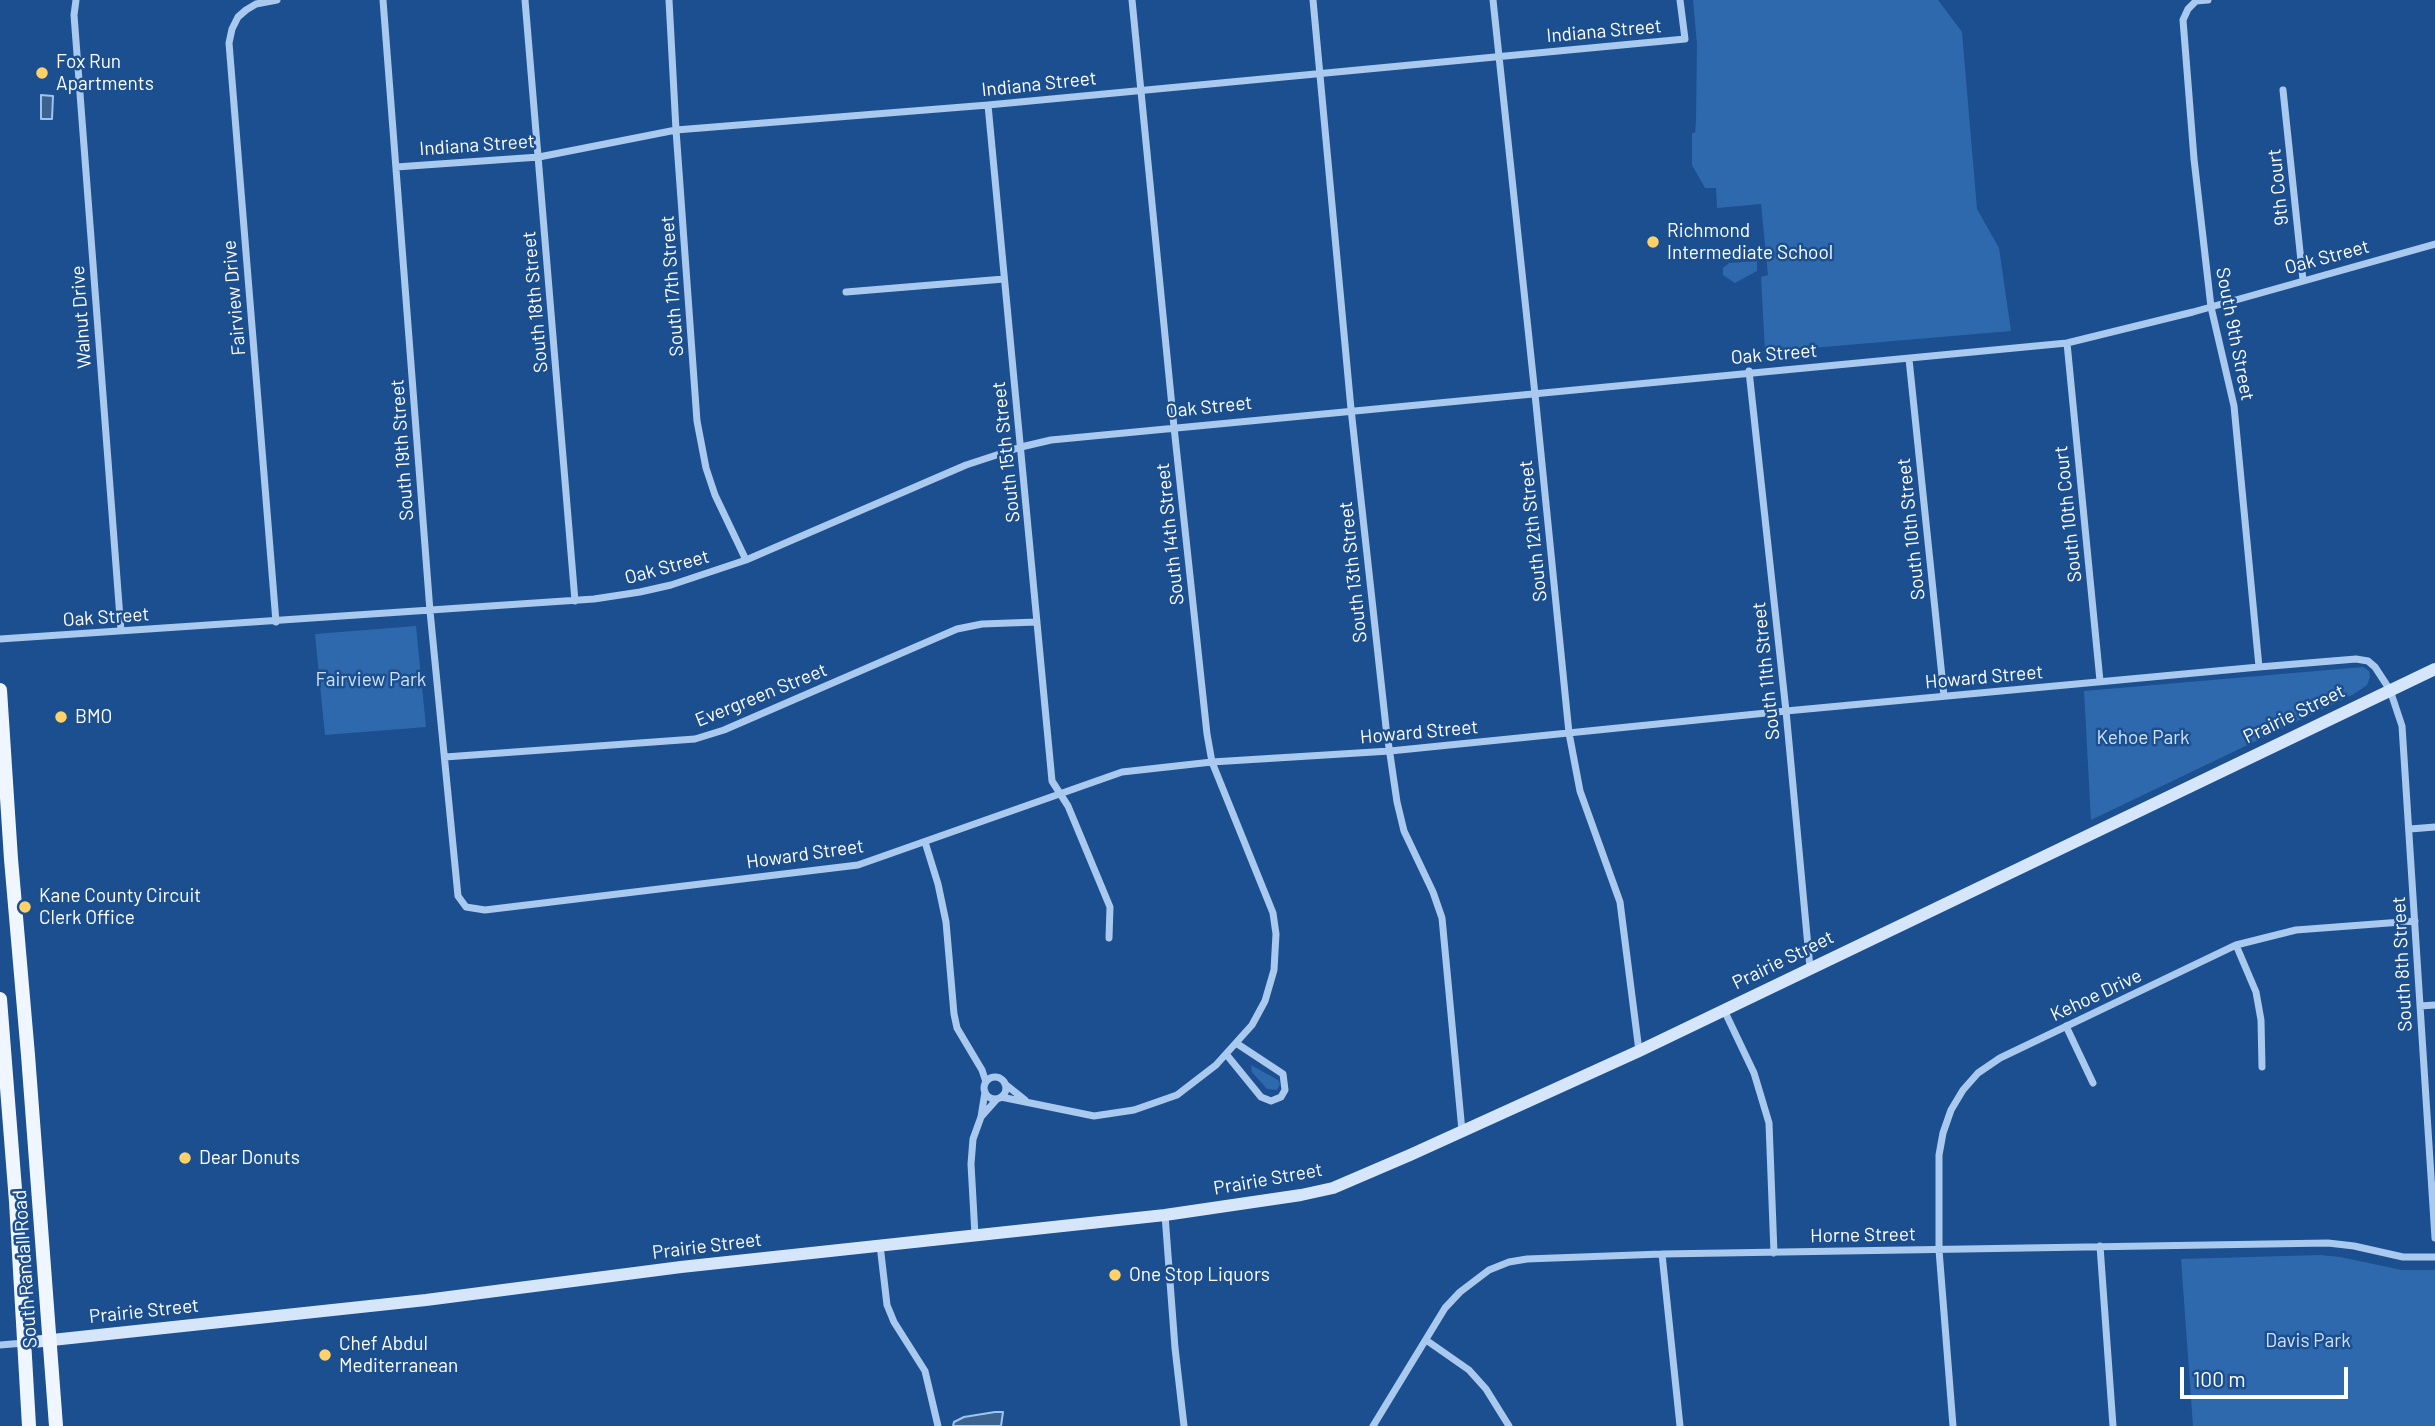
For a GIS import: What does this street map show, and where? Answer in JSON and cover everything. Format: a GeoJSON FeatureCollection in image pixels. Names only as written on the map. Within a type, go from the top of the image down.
{"type":"FeatureCollection","features":[{"type":"Feature","properties":{"kind":"main road","name":"South Randall Road"},"geometry":{"type":"LineString","coordinates":[[0,690],[56,1426]]}},
{"type":"Feature","properties":{"kind":"main road","name":"South Randall Road"},"geometry":{"type":"LineString","coordinates":[[0,999],[29,1426]]}},
{"type":"Feature","properties":{"kind":"street","name":"Walnut Drive"},"geometry":{"type":"LineString","coordinates":[[76,0],[74,15],[121,632]]}},
{"type":"Feature","properties":{"kind":"street","name":"Fairview Drive"},"geometry":{"type":"LineString","coordinates":[[275,622],[229,43],[238,17],[256,4],[277,0]]}},
{"type":"Feature","properties":{"kind":"street","name":"South 19th Street"},"geometry":{"type":"LineString","coordinates":[[383,0],[430,611],[458,896]]}},
{"type":"Feature","properties":{"kind":"street","name":"South 18th Street"},"geometry":{"type":"LineString","coordinates":[[525,0],[575,601]]}},
{"type":"Feature","properties":{"kind":"street","name":"South 17th Street"},"geometry":{"type":"LineString","coordinates":[[669,0],[698,421],[706,468],[715,495],[746,560]]}},
{"type":"Feature","properties":{"kind":"street","name":"South 14th Street"},"geometry":{"type":"LineString","coordinates":[[999,1098],[1094,1116],[1135,1110],[1177,1094],[1216,1065],[1252,1024],[1265,1001],[1275,970],[1276,934],[1267,893],[1212,762],[1174,426],[1132,0]]}},
{"type":"Feature","properties":{"kind":"street","name":"South 13th Street"},"geometry":{"type":"LineString","coordinates":[[1313,0],[1351,410],[1390,751],[1404,831],[1433,892],[1442,918],[1462,1131]]}},
{"type":"Feature","properties":{"kind":"street","name":"South 12th Street"},"geometry":{"type":"LineString","coordinates":[[1493,0],[1569,733],[1580,791],[1620,902],[1639,1051]]}},
{"type":"Feature","properties":{"kind":"street","name":"Indiana Street"},"geometry":{"type":"LineString","coordinates":[[396,167],[539,157],[676,130],[988,105],[1685,39],[1680,0]]}},
{"type":"Feature","properties":{"kind":"street","name":"South 9th Street"},"geometry":{"type":"LineString","coordinates":[[2208,0],[2196,1],[2183,20],[2194,159],[2211,307],[2234,407],[2259,667]]}},
{"type":"Feature","properties":{"kind":"street","name":"9th Court"},"geometry":{"type":"LineString","coordinates":[[2283,90],[2303,279]]}},
{"type":"Feature","properties":{"kind":"street","name":"South 15th Street"},"geometry":{"type":"LineString","coordinates":[[988,105],[1052,781],[1068,806],[1110,907],[1109,938]]}},
{"type":"Feature","properties":{"kind":"street","name":"Oak Street"},"geometry":{"type":"LineString","coordinates":[[0,639],[575,601],[628,594],[671,585],[746,560],[936,477],[1021,447],[1074,436],[2067,343],[2104,336],[2435,244]]}},
{"type":"Feature","properties":{"kind":"street"},"geometry":{"type":"LineString","coordinates":[[846,292],[1004,279]]}},
{"type":"Feature","properties":{"kind":"street","name":"South 10th Court"},"geometry":{"type":"LineString","coordinates":[[2067,343],[2100,681]]}},
{"type":"Feature","properties":{"kind":"street","name":"South 10th Street"},"geometry":{"type":"LineString","coordinates":[[1909,359],[1944,696]]}},
{"type":"Feature","properties":{"kind":"street","name":"South 11th Street"},"geometry":{"type":"LineString","coordinates":[[1749,372],[1786,711],[1810,968]]}},
{"type":"Feature","properties":{"kind":"street","name":"Evergreen Street"},"geometry":{"type":"LineString","coordinates":[[444,757],[695,739],[724,730],[957,629],[982,624],[1037,622]]}},
{"type":"Feature","properties":{"kind":"street","name":"Howard Street"},"geometry":{"type":"LineString","coordinates":[[458,896],[466,907],[485,910],[858,865],[1122,772],[1212,762],[1390,751],[2100,681],[2356,659],[2368,661],[2375,667],[2390,690]]}},
{"type":"Feature","properties":{"kind":"street","name":"Prairie Street"},"geometry":{"type":"LineString","coordinates":[[0,1345],[426,1300],[681,1267],[1165,1215],[1333,1188],[1639,1051],[2435,669]]}},
{"type":"Feature","properties":{"kind":"street","name":"South 8th Street"},"geometry":{"type":"LineString","coordinates":[[2390,690],[2402,726],[2435,1238]]}},
{"type":"Feature","properties":{"kind":"street"},"geometry":{"type":"LineString","coordinates":[[2410,829],[2435,827]]}},
{"type":"Feature","properties":{"kind":"street"},"geometry":{"type":"LineString","coordinates":[[925,842],[946,922],[957,1028],[982,1070],[986,1082],[981,1117],[973,1139],[971,1164],[975,1235]]}},
{"type":"Feature","properties":{"kind":"street","name":"Kehoe Drive"},"geometry":{"type":"LineString","coordinates":[[1940,1250],[1939,1155],[1942,1133],[1963,1090],[1978,1073],[2000,1058],[2236,945],[2296,930],[2415,921]]}},
{"type":"Feature","properties":{"kind":"street"},"geometry":{"type":"LineString","coordinates":[[2236,945],[2256,992],[2261,1020],[2262,1068]]}},
{"type":"Feature","properties":{"kind":"street"},"geometry":{"type":"LineString","coordinates":[[2420,1006],[2435,1005]]}},
{"type":"Feature","properties":{"kind":"street"},"geometry":{"type":"LineString","coordinates":[[1724,1010],[1754,1073],[1769,1123],[1774,1252]]}},
{"type":"Feature","properties":{"kind":"street"},"geometry":{"type":"LineString","coordinates":[[2066,1026],[2093,1083]]}},
{"type":"Feature","properties":{"kind":"street"},"geometry":{"type":"LineString","coordinates":[[1226,1054],[1261,1097],[1271,1101],[1281,1097],[1285,1090],[1283,1074],[1236,1043]]}},
{"type":"Feature","properties":{"kind":"street","name":"South 14th Street"},"geometry":{"type":"LineString","coordinates":[[972,1055],[1029,1103]]}},
{"type":"Feature","properties":{"kind":"street"},"geometry":{"type":"LineString","coordinates":[[981,1117],[1005,1092],[1002,1081],[992,1078],[986,1082]]}},
{"type":"Feature","properties":{"kind":"street"},"geometry":{"type":"LineString","coordinates":[[985,1091],[989,1097],[999,1098]]}},
{"type":"Feature","properties":{"kind":"street"},"geometry":{"type":"LineString","coordinates":[[1165,1215],[1184,1426]]}},
{"type":"Feature","properties":{"kind":"street","name":"Horne Street"},"geometry":{"type":"LineString","coordinates":[[1373,1426],[1445,1308],[1475,1279],[1509,1262],[1527,1259],[1662,1254],[2328,1243],[2403,1257],[2435,1258]]}},
{"type":"Feature","properties":{"kind":"street"},"geometry":{"type":"LineString","coordinates":[[880,1245],[887,1305],[894,1322],[925,1371],[938,1426]]}},
{"type":"Feature","properties":{"kind":"street"},"geometry":{"type":"LineString","coordinates":[[2100,1246],[2113,1426]]}},
{"type":"Feature","properties":{"kind":"street"},"geometry":{"type":"LineString","coordinates":[[1940,1250],[1952,1426]]}},
{"type":"Feature","properties":{"kind":"street"},"geometry":{"type":"LineString","coordinates":[[1662,1254],[1680,1426]]}},
{"type":"Feature","properties":{"kind":"street"},"geometry":{"type":"LineString","coordinates":[[1426,1340],[1469,1370],[1493,1399],[1509,1426]]}},
{"type":"Feature","properties":{"kind":"green space"},"geometry":{"type":"Polygon","coordinates":[[[1693,0],[1938,0],[1962,32],[1977,209],[1999,248],[2011,331],[1765,352],[1761,277],[1768,275],[1761,204],[1717,208],[1716,188],[1705,188],[1692,165],[1692,133],[1695,133],[1696,121],[1697,44],[1693,0]]]}},
{"type":"Feature","properties":{"kind":"green space"},"geometry":{"type":"Polygon","coordinates":[[[1757,261],[1757,271],[1735,283],[1723,275],[1723,268],[1729,263],[1757,261]]]}},
{"type":"Feature","properties":{"kind":"green space","name":"Fairview Park"},"geometry":{"type":"Polygon","coordinates":[[[416,626],[426,727],[325,735],[315,634],[416,626]]]}},
{"type":"Feature","properties":{"kind":"green space","name":"Kehoe Park"},"geometry":{"type":"Polygon","coordinates":[[[2363,667],[2369,671],[2370,677],[2367,685],[2354,694],[2091,820],[2084,691],[2363,667]]]}},
{"type":"Feature","properties":{"kind":"green space"},"geometry":{"type":"Polygon","coordinates":[[[1251,1065],[1278,1080],[1280,1084],[1277,1090],[1267,1089],[1252,1072],[1251,1065]]]}},
{"type":"Feature","properties":{"kind":"green space","name":"Davis Park"},"geometry":{"type":"Polygon","coordinates":[[[2320,1255],[2402,1270],[2435,1270],[2435,1426],[2193,1426],[2181,1259],[2320,1255]]]}},
{"type":"Feature","properties":{"kind":"shaded area"},"geometry":{"type":"Polygon","coordinates":[[[41,95],[53,96],[52,119],[41,119],[41,95]]]}},
{"type":"Feature","properties":{"kind":"shaded area"},"geometry":{"type":"Polygon","coordinates":[[[1003,1412],[1001,1426],[953,1426],[954,1422],[964,1417],[1003,1412]]]}},
{"type":"Feature","properties":{"kind":"place","name":"Fox Run Apartments"},"geometry":{"type":"Point","coordinates":[42,73]}},
{"type":"Feature","properties":{"kind":"place","name":"Richmond Intermediate School"},"geometry":{"type":"Point","coordinates":[1653,242]}},
{"type":"Feature","properties":{"kind":"place","name":"BMO"},"geometry":{"type":"Point","coordinates":[61,717]}},
{"type":"Feature","properties":{"kind":"place","name":"Kane County Circuit Clerk Office"},"geometry":{"type":"Point","coordinates":[25,907]}},
{"type":"Feature","properties":{"kind":"place","name":"Dear Donuts"},"geometry":{"type":"Point","coordinates":[185,1158]}},
{"type":"Feature","properties":{"kind":"place","name":"One Stop Liquors"},"geometry":{"type":"Point","coordinates":[1115,1275]}},
{"type":"Feature","properties":{"kind":"place","name":"Chef Abdul Mediterranean"},"geometry":{"type":"Point","coordinates":[325,1355]}}]}
